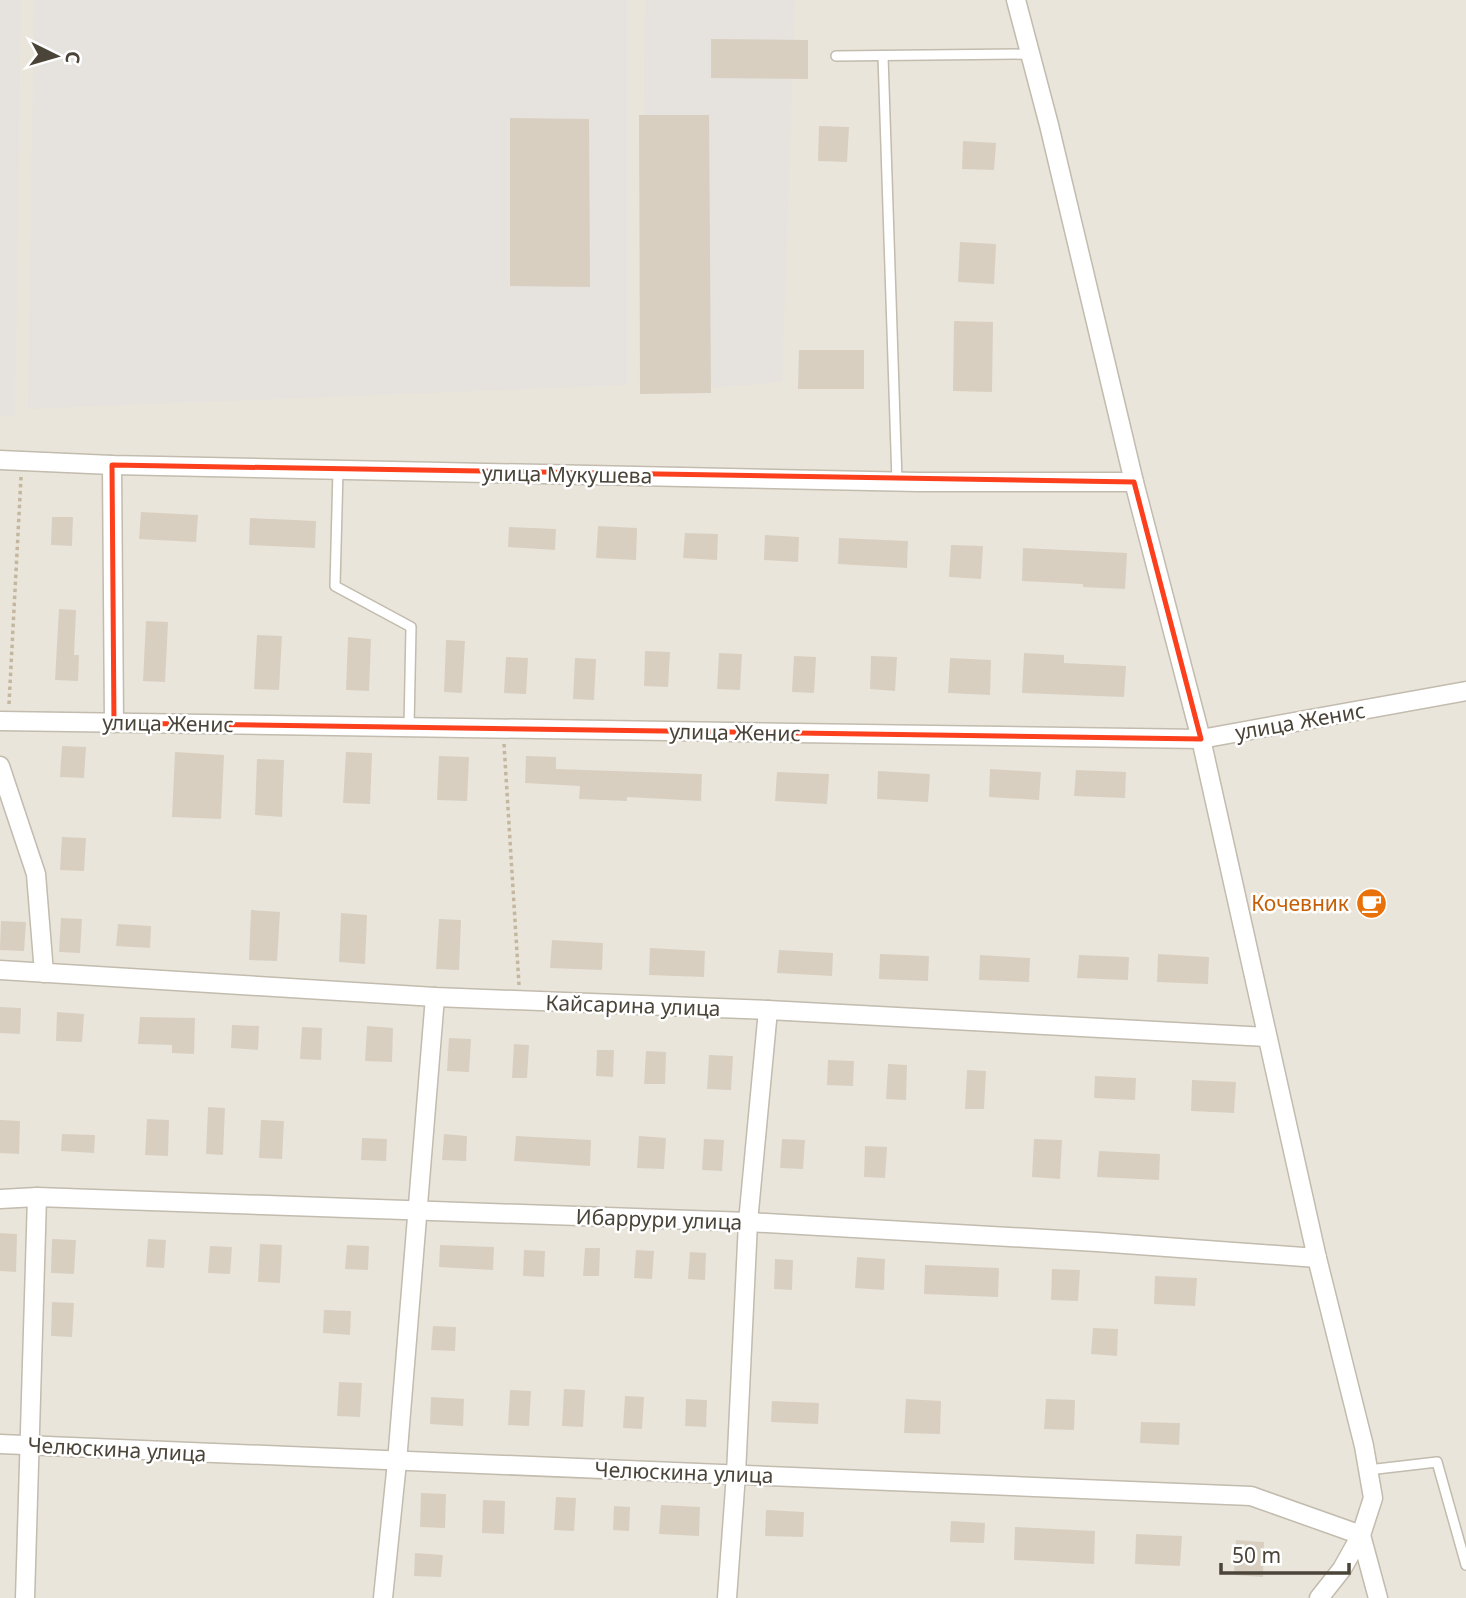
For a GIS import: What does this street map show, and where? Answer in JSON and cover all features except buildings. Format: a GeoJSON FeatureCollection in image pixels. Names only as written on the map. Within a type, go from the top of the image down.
{"type":"FeatureCollection","features":[{"type":"Feature","properties":{"kind":"street"},"geometry":{"type":"LineString","coordinates":[[1016,0],[1134,482],[1201,739],[1317,1258],[1368,1470],[1373,1498],[1361,1535],[1342,1569],[1319,1598]]}},
{"type":"Feature","properties":{"kind":"street","name":"улица Мукушева"},"geometry":{"type":"LineString","coordinates":[[0,460],[112,465],[897,481],[1134,482]]}},
{"type":"Feature","properties":{"kind":"street"},"geometry":{"type":"LineString","coordinates":[[112,465],[114,723]]}},
{"type":"Feature","properties":{"kind":"street","name":"улица Женис"},"geometry":{"type":"LineString","coordinates":[[4,721],[1201,739],[1466,691]]}},
{"type":"Feature","properties":{"kind":"street"},"geometry":{"type":"LineString","coordinates":[[0,766],[36,874],[44,973]]}},
{"type":"Feature","properties":{"kind":"street","name":"Кайсарина улица"},"geometry":{"type":"LineString","coordinates":[[0,970],[435,997],[768,1010],[1267,1037]]}},
{"type":"Feature","properties":{"kind":"street"},"geometry":{"type":"LineString","coordinates":[[383,1598],[419,1210],[435,997]]}},
{"type":"Feature","properties":{"kind":"street"},"geometry":{"type":"LineString","coordinates":[[727,1598],[748,1222],[768,1010]]}},
{"type":"Feature","properties":{"kind":"street"},"geometry":{"type":"LineString","coordinates":[[25,1598],[37,1198]]}},
{"type":"Feature","properties":{"kind":"street","name":"Ибаррури улица"},"geometry":{"type":"LineString","coordinates":[[0,1199],[37,1198],[748,1222],[1317,1258]]}},
{"type":"Feature","properties":{"kind":"street","name":"Челюскина улица"},"geometry":{"type":"LineString","coordinates":[[0,1444],[1251,1496],[1361,1535]]}},
{"type":"Feature","properties":{"kind":"street"},"geometry":{"type":"LineString","coordinates":[[1361,1535],[1378,1598]]}},
{"type":"Feature","properties":{"kind":"lane"},"geometry":{"type":"LineString","coordinates":[[836,56],[1030,54]]}},
{"type":"Feature","properties":{"kind":"lane"},"geometry":{"type":"LineString","coordinates":[[883,56],[897,481]]}},
{"type":"Feature","properties":{"kind":"lane"},"geometry":{"type":"LineString","coordinates":[[338,470],[335,586],[411,627],[409,727]]}},
{"type":"Feature","properties":{"kind":"lane"},"geometry":{"type":"LineString","coordinates":[[1368,1470],[1437,1462],[1466,1565]]}},
{"type":"Feature","properties":{"kind":"path"},"geometry":{"type":"LineString","coordinates":[[4,721],[21,461]]}},
{"type":"Feature","properties":{"kind":"path"},"geometry":{"type":"LineString","coordinates":[[503,728],[521,1000]]}},
{"type":"Feature","properties":{"kind":"highlighted area"},"geometry":{"type":"Polygon","coordinates":[[[112,465],[1134,482],[1201,739],[409,727],[114,723],[112,465]]]}},
{"type":"Feature","properties":{"kind":"shaded area"},"geometry":{"type":"Polygon","coordinates":[[[0,0],[1466,0],[1466,1598],[0,1598],[0,0]]]}},
{"type":"Feature","properties":{"kind":"shaded area"},"geometry":{"type":"Polygon","coordinates":[[[0,0],[21,0],[15,416],[0,415],[0,0]]]}},
{"type":"Feature","properties":{"kind":"shaded area"},"geometry":{"type":"Polygon","coordinates":[[[34,0],[627,0],[627,385],[28,409],[34,0]]]}},
{"type":"Feature","properties":{"kind":"shaded area"},"geometry":{"type":"Polygon","coordinates":[[[645,0],[795,0],[782,382],[640,394],[645,0]]]}},
{"type":"Feature","properties":{"kind":"place","name":"Кочевник"},"geometry":{"type":"Point","coordinates":[1372,903]}}]}
